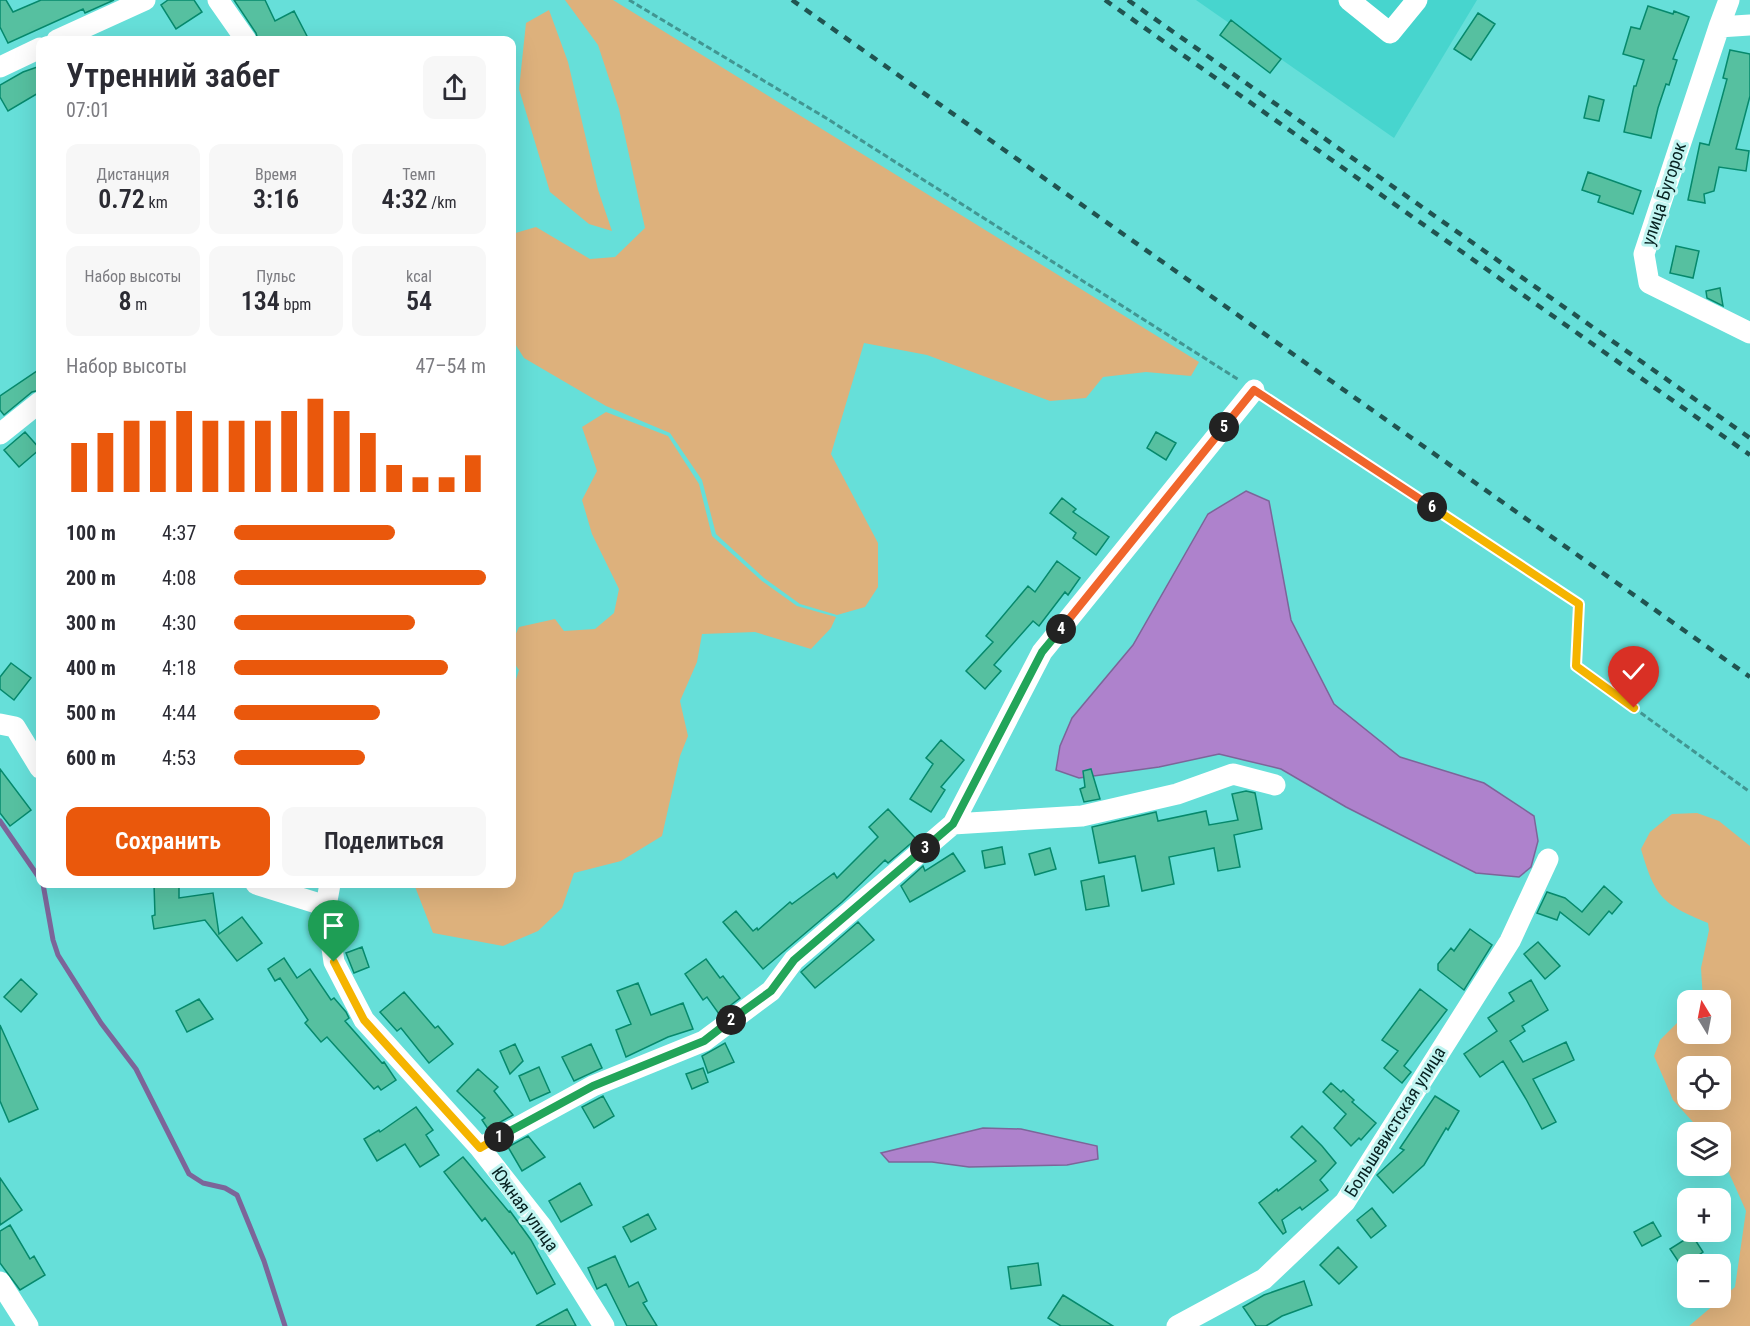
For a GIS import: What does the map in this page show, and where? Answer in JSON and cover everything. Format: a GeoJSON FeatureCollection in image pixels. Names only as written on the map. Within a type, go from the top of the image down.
{"type":"FeatureCollection","features":[{"type":"Feature","properties":{"kind":"street"},"geometry":{"type":"LineString","coordinates":[[66,36],[145,0]]}},
{"type":"Feature","properties":{"kind":"street"},"geometry":{"type":"LineString","coordinates":[[218,0],[243,36]]}},
{"type":"Feature","properties":{"kind":"street"},"geometry":{"type":"LineString","coordinates":[[1349,0],[1390,33],[1417,0]]}},
{"type":"Feature","properties":{"kind":"street","name":"улица Бугорок"},"geometry":{"type":"LineString","coordinates":[[1729,0],[1644,255],[1649,283],[1750,333]]}},
{"type":"Feature","properties":{"kind":"street"},"geometry":{"type":"LineString","coordinates":[[1719,27],[1750,25]]}},
{"type":"Feature","properties":{"kind":"street"},"geometry":{"type":"LineString","coordinates":[[0,67],[36,50]]}},
{"type":"Feature","properties":{"kind":"street"},"geometry":{"type":"LineString","coordinates":[[480,1148],[593,1086],[704,1041],[771,991],[794,960],[953,824],[1042,652],[1254,390]]}},
{"type":"Feature","properties":{"kind":"street"},"geometry":{"type":"LineString","coordinates":[[0,434],[36,405]]}},
{"type":"Feature","properties":{"kind":"street"},"geometry":{"type":"LineString","coordinates":[[0,724],[15,727],[36,761]]}},
{"type":"Feature","properties":{"kind":"street"},"geometry":{"type":"LineString","coordinates":[[953,824],[1082,816],[1177,794],[1233,774],[1275,785]]}},
{"type":"Feature","properties":{"kind":"street","name":"Большевистская улица"},"geometry":{"type":"LineString","coordinates":[[1177,1326],[1264,1279],[1344,1202],[1510,941],[1548,859]]}},
{"type":"Feature","properties":{"kind":"street"},"geometry":{"type":"LineString","coordinates":[[269,888],[326,906]]}},
{"type":"Feature","properties":{"kind":"street","name":"Южная улица"},"geometry":{"type":"LineString","coordinates":[[329,888],[326,906],[334,962],[364,1020],[480,1148],[542,1227],[604,1326]]}},
{"type":"Feature","properties":{"kind":"street"},"geometry":{"type":"LineString","coordinates":[[0,1282],[28,1326]]}},
{"type":"Feature","properties":{"kind":"path"},"geometry":{"type":"LineString","coordinates":[[629,0],[826,118],[1254,390],[1579,604],[1576,666],[1750,792]]}},
{"type":"Feature","properties":{"kind":"shaded area"},"geometry":{"type":"Polygon","coordinates":[[[565,0],[613,0],[1199,362],[1191,376],[1146,372],[1103,377],[1086,398],[1050,401],[927,355],[864,343],[831,454],[878,543],[878,587],[865,607],[837,615],[800,604],[764,578],[716,534],[702,480],[670,433],[606,406],[524,358],[516,345],[516,233],[536,227],[590,259],[615,257],[645,228],[619,109],[598,45],[565,0]]]}},
{"type":"Feature","properties":{"kind":"shaded area"},"geometry":{"type":"Polygon","coordinates":[[[1196,0],[1477,0],[1394,138],[1196,0]]]}},
{"type":"Feature","properties":{"kind":"shaded area"},"geometry":{"type":"Polygon","coordinates":[[[549,10],[568,62],[598,190],[612,231],[589,224],[550,192],[519,89],[526,23],[549,10]]]}},
{"type":"Feature","properties":{"kind":"shaded area"},"geometry":{"type":"Polygon","coordinates":[[[606,412],[668,436],[699,484],[712,536],[762,581],[797,606],[836,617],[831,628],[811,649],[755,632],[702,634],[697,662],[680,701],[688,736],[680,756],[662,836],[621,861],[574,873],[562,908],[538,931],[503,946],[433,933],[416,888],[516,888],[516,679],[519,670],[516,666],[516,634],[519,627],[555,619],[564,631],[595,629],[614,613],[619,589],[592,534],[582,500],[597,471],[582,427],[606,412]]]}},
{"type":"Feature","properties":{"kind":"shaded area"},"geometry":{"type":"Polygon","coordinates":[[[1246,491],[1269,501],[1291,620],[1334,704],[1400,757],[1484,783],[1534,816],[1538,841],[1531,867],[1519,877],[1476,873],[1346,807],[1281,769],[1219,754],[1159,767],[1079,778],[1056,770],[1060,746],[1072,718],[1133,645],[1208,514],[1246,491]]]}},
{"type":"Feature","properties":{"kind":"shaded area"},"geometry":{"type":"Polygon","coordinates":[[[1697,813],[1719,821],[1750,846],[1750,1326],[1689,1326],[1710,1308],[1731,1308],[1731,1290],[1735,1287],[1746,1211],[1730,1176],[1731,1122],[1693,1122],[1682,1110],[1731,1110],[1731,1056],[1677,1056],[1677,1104],[1654,1056],[1660,1040],[1677,1023],[1677,1044],[1731,1044],[1731,990],[1702,990],[1701,968],[1709,930],[1708,923],[1670,904],[1656,888],[1641,849],[1650,832],[1672,814],[1697,813]]]}},
{"type":"Feature","properties":{"kind":"shaded area"},"geometry":{"type":"Polygon","coordinates":[[[983,1128],[1021,1129],[1097,1146],[1098,1159],[1067,1165],[969,1167],[932,1162],[889,1162],[881,1153],[983,1128]]]}},
{"type":"Feature","properties":{"kind":"building"},"geometry":{"type":"Polygon","coordinates":[[[0,0],[6,0],[13,12],[41,0],[114,0],[85,13],[83,9],[8,43],[0,27],[0,0]]]}},
{"type":"Feature","properties":{"kind":"building"},"geometry":{"type":"Polygon","coordinates":[[[168,0],[194,0],[202,12],[176,29],[161,5],[168,0]]]}},
{"type":"Feature","properties":{"kind":"building"},"geometry":{"type":"Polygon","coordinates":[[[234,0],[265,0],[275,21],[294,11],[307,36],[257,36],[234,0]]]}},
{"type":"Feature","properties":{"kind":"building"},"geometry":{"type":"Polygon","coordinates":[[[1648,6],[1673,14],[1674,11],[1689,17],[1673,59],[1677,60],[1658,108],[1651,138],[1624,132],[1634,86],[1636,86],[1644,60],[1623,54],[1631,27],[1640,29],[1648,6]]]}},
{"type":"Feature","properties":{"kind":"building"},"geometry":{"type":"Polygon","coordinates":[[[1478,13],[1495,24],[1471,60],[1454,49],[1478,13]]]}},
{"type":"Feature","properties":{"kind":"building"},"geometry":{"type":"Polygon","coordinates":[[[1231,20],[1281,59],[1270,73],[1220,35],[1231,20]]]}},
{"type":"Feature","properties":{"kind":"building"},"geometry":{"type":"Polygon","coordinates":[[[1730,50],[1750,54],[1750,96],[1736,149],[1749,151],[1746,171],[1719,167],[1714,191],[1704,194],[1705,203],[1688,200],[1700,143],[1709,145],[1727,79],[1723,78],[1730,50]]]}},
{"type":"Feature","properties":{"kind":"building"},"geometry":{"type":"Polygon","coordinates":[[[36,67],[36,94],[8,111],[0,97],[0,85],[36,67]]]}},
{"type":"Feature","properties":{"kind":"building"},"geometry":{"type":"Polygon","coordinates":[[[1589,96],[1604,100],[1599,121],[1584,118],[1589,96]]]}},
{"type":"Feature","properties":{"kind":"building"},"geometry":{"type":"Polygon","coordinates":[[[1588,172],[1641,191],[1633,214],[1598,202],[1600,196],[1582,190],[1588,172]]]}},
{"type":"Feature","properties":{"kind":"building"},"geometry":{"type":"Polygon","coordinates":[[[1676,246],[1699,251],[1693,278],[1670,273],[1676,246]]]}},
{"type":"Feature","properties":{"kind":"building"},"geometry":{"type":"Polygon","coordinates":[[[1720,288],[1723,306],[1707,298],[1706,291],[1720,288]]]}},
{"type":"Feature","properties":{"kind":"building"},"geometry":{"type":"Polygon","coordinates":[[[36,372],[36,391],[4,415],[0,410],[0,396],[36,372]]]}},
{"type":"Feature","properties":{"kind":"building"},"geometry":{"type":"Polygon","coordinates":[[[25,432],[36,444],[36,452],[19,467],[4,450],[25,432]]]}},
{"type":"Feature","properties":{"kind":"building"},"geometry":{"type":"Polygon","coordinates":[[[1156,432],[1176,443],[1166,460],[1147,448],[1156,432]]]}},
{"type":"Feature","properties":{"kind":"building"},"geometry":{"type":"Polygon","coordinates":[[[1062,498],[1076,509],[1073,512],[1109,537],[1096,555],[1073,538],[1076,533],[1050,513],[1062,498]]]}},
{"type":"Feature","properties":{"kind":"building"},"geometry":{"type":"Polygon","coordinates":[[[1057,561],[1080,578],[1068,595],[1065,592],[1039,626],[1033,621],[994,665],[1001,671],[985,689],[966,671],[993,642],[986,636],[1028,586],[1035,592],[1057,561]]]}},
{"type":"Feature","properties":{"kind":"building"},"geometry":{"type":"Polygon","coordinates":[[[11,663],[31,678],[14,700],[0,689],[0,677],[11,663]]]}},
{"type":"Feature","properties":{"kind":"building"},"geometry":{"type":"Polygon","coordinates":[[[941,740],[964,760],[941,787],[945,790],[931,812],[910,799],[933,764],[926,758],[941,740]]]}},
{"type":"Feature","properties":{"kind":"building"},"geometry":{"type":"Polygon","coordinates":[[[0,769],[31,810],[10,826],[0,813],[0,769]]]}},
{"type":"Feature","properties":{"kind":"building"},"geometry":{"type":"Polygon","coordinates":[[[1091,769],[1100,799],[1084,802],[1080,789],[1085,787],[1083,771],[1091,769]]]}},
{"type":"Feature","properties":{"kind":"building"},"geometry":{"type":"Polygon","coordinates":[[[1246,791],[1255,793],[1262,829],[1234,835],[1240,867],[1218,871],[1214,848],[1169,857],[1174,884],[1142,891],[1135,856],[1099,863],[1092,827],[1156,812],[1158,821],[1206,811],[1209,825],[1238,820],[1232,794],[1246,791]]]}},
{"type":"Feature","properties":{"kind":"building"},"geometry":{"type":"Polygon","coordinates":[[[888,809],[916,839],[888,863],[885,860],[842,902],[763,969],[723,922],[736,911],[753,931],[757,928],[758,930],[790,902],[792,904],[834,873],[837,878],[878,837],[869,827],[888,809]]]}},
{"type":"Feature","properties":{"kind":"building"},"geometry":{"type":"Polygon","coordinates":[[[1002,847],[1005,864],[985,868],[982,851],[1002,847]]]}},
{"type":"Feature","properties":{"kind":"building"},"geometry":{"type":"Polygon","coordinates":[[[1050,848],[1056,869],[1035,875],[1029,854],[1050,848]]]}},
{"type":"Feature","properties":{"kind":"building"},"geometry":{"type":"Polygon","coordinates":[[[953,853],[965,871],[910,902],[901,886],[923,866],[925,871],[953,853]]]}},
{"type":"Feature","properties":{"kind":"building"},"geometry":{"type":"Polygon","coordinates":[[[1104,876],[1109,906],[1086,910],[1081,881],[1104,876]]]}},
{"type":"Feature","properties":{"kind":"building"},"geometry":{"type":"Polygon","coordinates":[[[1604,886],[1622,902],[1612,914],[1609,911],[1589,935],[1560,912],[1557,920],[1537,913],[1547,892],[1565,898],[1582,912],[1604,886]]]}},
{"type":"Feature","properties":{"kind":"building"},"geometry":{"type":"Polygon","coordinates":[[[154,888],[179,888],[179,898],[213,893],[219,934],[242,917],[262,943],[237,961],[205,920],[154,929],[152,916],[155,915],[154,888]]]}},
{"type":"Feature","properties":{"kind":"building"},"geometry":{"type":"Polygon","coordinates":[[[858,922],[874,940],[815,988],[801,972],[858,922]]]}},
{"type":"Feature","properties":{"kind":"building"},"geometry":{"type":"Polygon","coordinates":[[[1470,929],[1492,945],[1464,990],[1438,970],[1438,964],[1451,948],[1454,951],[1470,929]]]}},
{"type":"Feature","properties":{"kind":"building"},"geometry":{"type":"Polygon","coordinates":[[[1538,942],[1560,966],[1545,979],[1524,954],[1538,942]]]}},
{"type":"Feature","properties":{"kind":"building"},"geometry":{"type":"Polygon","coordinates":[[[362,947],[369,967],[354,973],[346,953],[362,947]]]}},
{"type":"Feature","properties":{"kind":"building"},"geometry":{"type":"Polygon","coordinates":[[[284,958],[297,978],[310,969],[331,1000],[334,998],[346,1012],[349,1018],[345,1021],[382,1063],[384,1062],[396,1080],[381,1090],[378,1086],[374,1089],[327,1037],[321,1042],[305,1023],[308,1020],[280,978],[275,981],[268,969],[284,958]]]}},
{"type":"Feature","properties":{"kind":"building"},"geometry":{"type":"Polygon","coordinates":[[[706,959],[720,978],[723,976],[740,998],[719,1014],[707,997],[703,1000],[685,974],[706,959]]]}},
{"type":"Feature","properties":{"kind":"building"},"geometry":{"type":"Polygon","coordinates":[[[21,979],[37,994],[21,1012],[4,997],[21,979]]]}},
{"type":"Feature","properties":{"kind":"building"},"geometry":{"type":"Polygon","coordinates":[[[1531,980],[1548,1010],[1522,1026],[1525,1031],[1510,1041],[1523,1062],[1566,1042],[1574,1060],[1533,1079],[1556,1122],[1542,1129],[1503,1061],[1480,1077],[1464,1054],[1497,1031],[1488,1018],[1514,1001],[1509,993],[1531,980]]]}},
{"type":"Feature","properties":{"kind":"building"},"geometry":{"type":"Polygon","coordinates":[[[638,983],[651,1015],[683,1003],[693,1029],[668,1037],[626,1057],[616,1030],[631,1024],[617,991],[638,983]]]}},
{"type":"Feature","properties":{"kind":"building"},"geometry":{"type":"Polygon","coordinates":[[[1420,989],[1447,1010],[1404,1066],[1411,1072],[1402,1083],[1384,1068],[1398,1051],[1382,1040],[1420,989]]]}},
{"type":"Feature","properties":{"kind":"building"},"geometry":{"type":"Polygon","coordinates":[[[404,992],[435,1028],[438,1026],[453,1044],[429,1063],[401,1028],[397,1031],[380,1012],[404,992]]]}},
{"type":"Feature","properties":{"kind":"building"},"geometry":{"type":"Polygon","coordinates":[[[199,999],[213,1019],[187,1032],[176,1011],[199,999]]]}},
{"type":"Feature","properties":{"kind":"building"},"geometry":{"type":"Polygon","coordinates":[[[0,1025],[38,1109],[9,1122],[0,1101],[0,1025]]]}},
{"type":"Feature","properties":{"kind":"building"},"geometry":{"type":"Polygon","coordinates":[[[725,1043],[734,1062],[708,1073],[702,1056],[725,1043]]]}},
{"type":"Feature","properties":{"kind":"building"},"geometry":{"type":"Polygon","coordinates":[[[515,1044],[523,1061],[510,1074],[500,1051],[515,1044]]]}},
{"type":"Feature","properties":{"kind":"building"},"geometry":{"type":"Polygon","coordinates":[[[591,1044],[602,1068],[574,1081],[562,1057],[591,1044]]]}},
{"type":"Feature","properties":{"kind":"building"},"geometry":{"type":"Polygon","coordinates":[[[539,1067],[550,1092],[530,1101],[519,1076],[539,1067]]]}},
{"type":"Feature","properties":{"kind":"building"},"geometry":{"type":"Polygon","coordinates":[[[703,1068],[708,1082],[692,1089],[686,1074],[703,1068]]]}},
{"type":"Feature","properties":{"kind":"building"},"geometry":{"type":"Polygon","coordinates":[[[478,1069],[498,1087],[494,1091],[513,1115],[488,1129],[482,1120],[485,1118],[457,1091],[478,1069]]]}},
{"type":"Feature","properties":{"kind":"building"},"geometry":{"type":"Polygon","coordinates":[[[1331,1083],[1341,1092],[1343,1090],[1354,1100],[1352,1102],[1376,1123],[1361,1140],[1359,1138],[1351,1146],[1334,1128],[1346,1114],[1323,1092],[1331,1083]]]}},
{"type":"Feature","properties":{"kind":"building"},"geometry":{"type":"Polygon","coordinates":[[[603,1096],[614,1116],[594,1128],[582,1107],[603,1096]]]}},
{"type":"Feature","properties":{"kind":"building"},"geometry":{"type":"Polygon","coordinates":[[[1435,1096],[1459,1111],[1424,1165],[1393,1193],[1377,1175],[1404,1150],[1400,1148],[1435,1096]]]}},
{"type":"Feature","properties":{"kind":"building"},"geometry":{"type":"Polygon","coordinates":[[[416,1107],[433,1130],[426,1135],[439,1155],[420,1167],[405,1144],[377,1161],[364,1139],[379,1130],[380,1132],[416,1107]]]}},
{"type":"Feature","properties":{"kind":"building"},"geometry":{"type":"Polygon","coordinates":[[[1302,1126],[1336,1163],[1320,1180],[1328,1190],[1302,1210],[1300,1207],[1282,1220],[1286,1232],[1283,1234],[1259,1203],[1316,1161],[1291,1137],[1302,1126]]]}},
{"type":"Feature","properties":{"kind":"building"},"geometry":{"type":"Polygon","coordinates":[[[528,1136],[545,1157],[522,1171],[508,1147],[528,1136]]]}},
{"type":"Feature","properties":{"kind":"building"},"geometry":{"type":"Polygon","coordinates":[[[463,1157],[510,1211],[531,1240],[555,1284],[537,1294],[514,1252],[512,1254],[485,1218],[482,1221],[444,1172],[463,1157]]]}},
{"type":"Feature","properties":{"kind":"building"},"geometry":{"type":"Polygon","coordinates":[[[0,1178],[22,1210],[0,1225],[0,1178]]]}},
{"type":"Feature","properties":{"kind":"building"},"geometry":{"type":"Polygon","coordinates":[[[580,1183],[592,1205],[561,1222],[549,1201],[580,1183]]]}},
{"type":"Feature","properties":{"kind":"building"},"geometry":{"type":"Polygon","coordinates":[[[1372,1208],[1386,1226],[1371,1238],[1357,1220],[1372,1208]]]}},
{"type":"Feature","properties":{"kind":"building"},"geometry":{"type":"Polygon","coordinates":[[[648,1214],[656,1229],[631,1242],[623,1227],[648,1214]]]}},
{"type":"Feature","properties":{"kind":"building"},"geometry":{"type":"Polygon","coordinates":[[[1653,1222],[1661,1236],[1642,1246],[1634,1232],[1653,1222]]]}},
{"type":"Feature","properties":{"kind":"building"},"geometry":{"type":"Polygon","coordinates":[[[10,1225],[30,1259],[34,1256],[45,1275],[20,1290],[0,1263],[0,1231],[10,1225]]]}},
{"type":"Feature","properties":{"kind":"building"},"geometry":{"type":"Polygon","coordinates":[[[1681,1242],[1697,1242],[1703,1252],[1677,1254],[1677,1260],[1670,1249],[1681,1242]]]}},
{"type":"Feature","properties":{"kind":"building"},"geometry":{"type":"Polygon","coordinates":[[[1338,1247],[1357,1267],[1339,1284],[1320,1265],[1338,1247]]]}},
{"type":"Feature","properties":{"kind":"building"},"geometry":{"type":"Polygon","coordinates":[[[615,1256],[629,1287],[638,1282],[647,1301],[643,1303],[657,1326],[627,1326],[606,1284],[597,1289],[588,1268],[615,1256]]]}},
{"type":"Feature","properties":{"kind":"building"},"geometry":{"type":"Polygon","coordinates":[[[1038,1263],[1041,1285],[1011,1289],[1008,1267],[1038,1263]]]}},
{"type":"Feature","properties":{"kind":"building"},"geometry":{"type":"Polygon","coordinates":[[[1304,1281],[1312,1305],[1282,1316],[1266,1326],[1256,1326],[1243,1307],[1264,1295],[1304,1281]]]}},
{"type":"Feature","properties":{"kind":"building"},"geometry":{"type":"Polygon","coordinates":[[[1063,1295],[1113,1326],[1061,1326],[1048,1318],[1063,1295]]]}},
{"type":"Feature","properties":{"kind":"building"},"geometry":{"type":"Polygon","coordinates":[[[567,1309],[576,1326],[536,1326],[567,1309]]]}},
{"type":"Feature","properties":{"kind":"waterway"},"geometry":{"type":"LineString","coordinates":[[0,821],[36,873]]}},
{"type":"Feature","properties":{"kind":"waterway"},"geometry":{"type":"LineString","coordinates":[[44,888],[58,955],[101,1023],[136,1069],[189,1174],[203,1183],[225,1188],[237,1195],[264,1261],[285,1326]]}},
{"type":"Feature","properties":{"kind":"railway"},"geometry":{"type":"LineString","coordinates":[[792,0],[1750,677]]}},
{"type":"Feature","properties":{"kind":"railway"},"geometry":{"type":"LineString","coordinates":[[1105,0],[1750,455]]}},
{"type":"Feature","properties":{"kind":"railway"},"geometry":{"type":"LineString","coordinates":[[1128,0],[1750,438]]}},
{"type":"Feature","properties":{"kind":"route"},"geometry":{"type":"LineString","coordinates":[[334,962],[364,1020],[480,1148],[593,1086],[704,1041],[771,991],[794,960],[953,824],[1042,652],[1254,390],[1579,604],[1576,666],[1634,708]]}}]}
